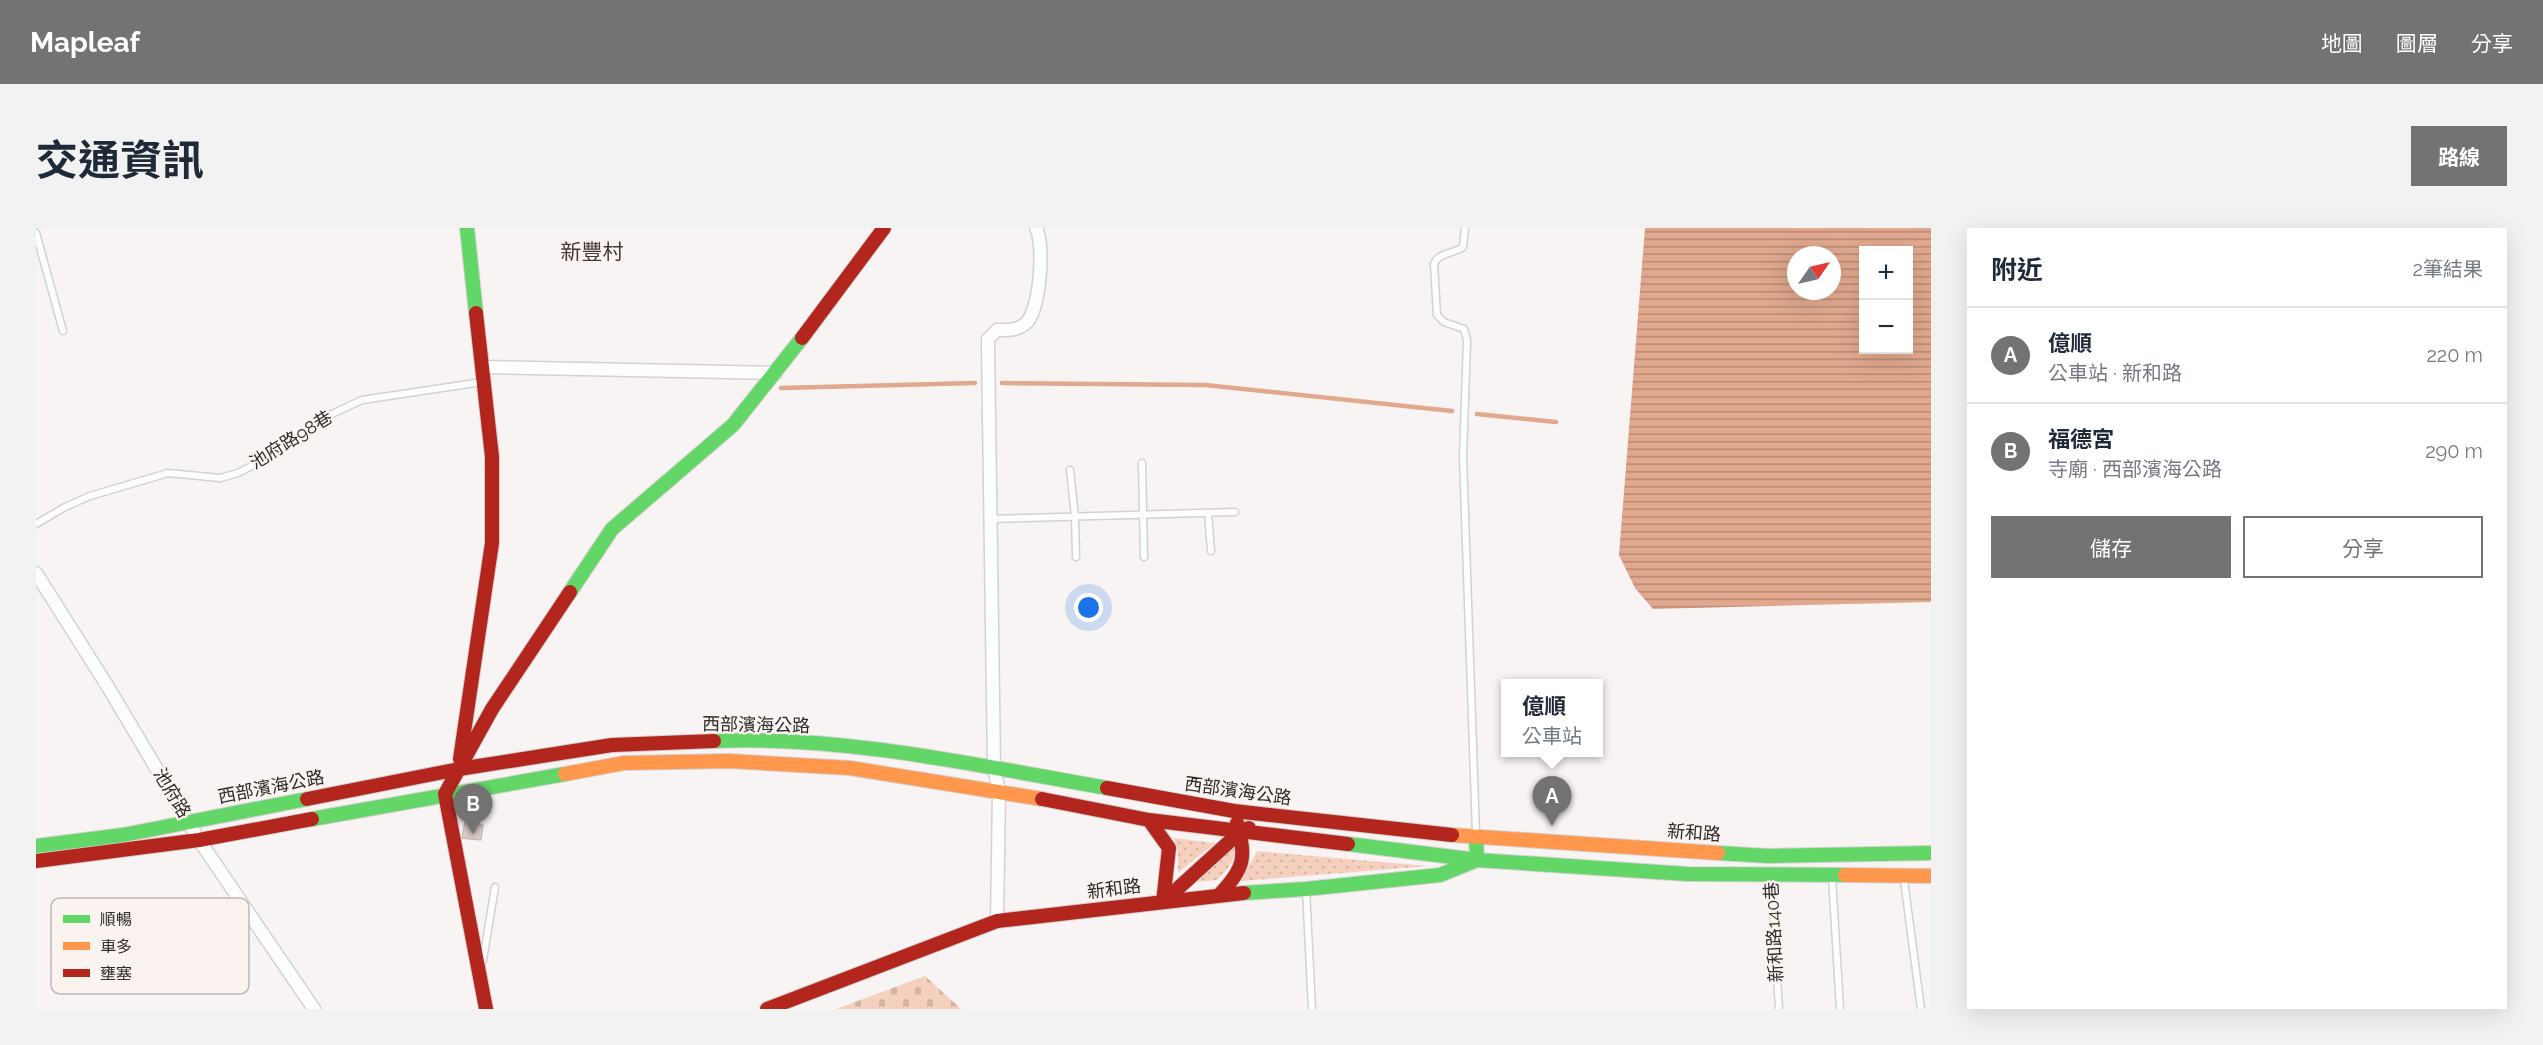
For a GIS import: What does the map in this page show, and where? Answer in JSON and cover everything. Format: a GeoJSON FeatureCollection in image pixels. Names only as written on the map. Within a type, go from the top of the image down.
{"type":"FeatureCollection","features":[{"type":"Feature","properties":{"kind":"main road"},"geometry":{"type":"LineString","coordinates":[[459,769],[492,543],[492,457],[467,228]]}},
{"type":"Feature","properties":{"kind":"main road"},"geometry":{"type":"LineString","coordinates":[[486,1009],[445,794],[492,709],[612,530],[733,425],[776,373],[884,228]]}},
{"type":"Feature","properties":{"kind":"main road","name":"西部濱海公路"},"geometry":{"type":"LineString","coordinates":[[36,846],[123,835],[459,769],[612,745],[750,740],[861,748],[994,768],[1234,811],[1476,837]]}},
{"type":"Feature","properties":{"kind":"main road","name":"西部濱海公路"},"geometry":{"type":"LineString","coordinates":[[36,861],[199,840],[624,763],[729,761],[850,768],[999,791],[1149,820],[1477,860]]}},
{"type":"Feature","properties":{"kind":"main road"},"geometry":{"type":"LineString","coordinates":[[1220,894],[1232,882],[1242,866],[1245,848],[1234,811]]}},
{"type":"Feature","properties":{"kind":"main road"},"geometry":{"type":"LineString","coordinates":[[1163,902],[1240,832],[1274,816]]}},
{"type":"Feature","properties":{"kind":"main road"},"geometry":{"type":"LineString","coordinates":[[1149,820],[1169,848],[1163,902]]}},
{"type":"Feature","properties":{"kind":"main road"},"geometry":{"type":"LineString","coordinates":[[1476,837],[1477,860]]}},
{"type":"Feature","properties":{"kind":"main road","name":"新和路"},"geometry":{"type":"LineString","coordinates":[[1476,837],[1769,856],[1931,853]]}},
{"type":"Feature","properties":{"kind":"main road","name":"新和路"},"geometry":{"type":"LineString","coordinates":[[767,1009],[997,921],[1220,894],[1306,889],[1440,875],[1477,860],[1687,874],[1931,876]]}},
{"type":"Feature","properties":{"kind":"street"},"geometry":{"type":"LineString","coordinates":[[997,921],[999,791],[994,768],[988,339],[997,330],[1016,329],[1027,323],[1031,315],[1041,266],[1041,242],[1036,228]]}},
{"type":"Feature","properties":{"kind":"street"},"geometry":{"type":"LineString","coordinates":[[482,367],[776,373]]}},
{"type":"Feature","properties":{"kind":"street","name":"池府路"},"geometry":{"type":"LineString","coordinates":[[36,573],[40,587],[199,840],[238,898]]}},
{"type":"Feature","properties":{"kind":"street","name":"池府路"},"geometry":{"type":"LineString","coordinates":[[249,913],[314,1009]]}},
{"type":"Feature","properties":{"kind":"lane"},"geometry":{"type":"LineString","coordinates":[[1465,228],[1463,247],[1441,255],[1434,264],[1437,315],[1444,322],[1464,329],[1467,340],[1463,457],[1476,837]]}},
{"type":"Feature","properties":{"kind":"lane"},"geometry":{"type":"LineString","coordinates":[[36,233],[63,331]]}},
{"type":"Feature","properties":{"kind":"lane","name":"池府路98巷"},"geometry":{"type":"LineString","coordinates":[[36,524],[64,507],[90,496],[168,473],[220,478],[238,473],[273,454],[332,414],[362,400],[483,382]]}},
{"type":"Feature","properties":{"kind":"lane"},"geometry":{"type":"LineString","coordinates":[[1142,463],[1144,557]]}},
{"type":"Feature","properties":{"kind":"lane"},"geometry":{"type":"LineString","coordinates":[[1070,470],[1076,557]]}},
{"type":"Feature","properties":{"kind":"lane"},"geometry":{"type":"LineString","coordinates":[[991,519],[1235,512]]}},
{"type":"Feature","properties":{"kind":"lane"},"geometry":{"type":"LineString","coordinates":[[1208,513],[1210,551]]}},
{"type":"Feature","properties":{"kind":"lane","name":"新和路140巷"},"geometry":{"type":"LineString","coordinates":[[1769,856],[1779,1009]]}},
{"type":"Feature","properties":{"kind":"lane"},"geometry":{"type":"LineString","coordinates":[[1832,876],[1840,1009]]}},
{"type":"Feature","properties":{"kind":"lane"},"geometry":{"type":"LineString","coordinates":[[1904,877],[1921,1009]]}},
{"type":"Feature","properties":{"kind":"lane"},"geometry":{"type":"LineString","coordinates":[[480,978],[495,887]]}},
{"type":"Feature","properties":{"kind":"lane"},"geometry":{"type":"LineString","coordinates":[[1306,889],[1312,1009]]}},
{"type":"Feature","properties":{"kind":"green space"},"geometry":{"type":"Polygon","coordinates":[[[1174,838],[1215,843],[1178,873],[1178,852],[1174,838]]]}},
{"type":"Feature","properties":{"kind":"green space"},"geometry":{"type":"Polygon","coordinates":[[[1236,846],[1230,864],[1217,880],[1193,882],[1236,846]]]}},
{"type":"Feature","properties":{"kind":"green space"},"geometry":{"type":"Polygon","coordinates":[[[1257,851],[1428,866],[1241,881],[1257,851]]]}},
{"type":"Feature","properties":{"kind":"green space"},"geometry":{"type":"Polygon","coordinates":[[[925,976],[961,1009],[836,1009],[925,976]]]}},
{"type":"Feature","properties":{"kind":"shaded area"},"geometry":{"type":"Polygon","coordinates":[[[1645,228],[1931,228],[1931,602],[1653,609],[1635,588],[1619,555],[1645,228]]]}},
{"type":"Feature","properties":{"kind":"building"},"geometry":{"type":"Polygon","coordinates":[[[465,822],[483,825],[481,840],[462,838],[465,822]]]}},
{"type":"Feature","properties":{"kind":"waterway"},"geometry":{"type":"LineString","coordinates":[[781,388],[975,383]]}},
{"type":"Feature","properties":{"kind":"waterway"},"geometry":{"type":"LineString","coordinates":[[1002,383],[1205,385],[1452,411]]}},
{"type":"Feature","properties":{"kind":"waterway"},"geometry":{"type":"LineString","coordinates":[[1477,414],[1556,422]]}},
{"type":"Feature","properties":{"kind":"traffic: fast"},"geometry":{"type":"LineString","coordinates":[[467,228],[476,313]]}},
{"type":"Feature","properties":{"kind":"traffic: fast"},"geometry":{"type":"LineString","coordinates":[[570,592],[612,529],[733,425],[802,338]]}},
{"type":"Feature","properties":{"kind":"traffic: fast"},"geometry":{"type":"LineString","coordinates":[[714,741],[762,740],[861,747],[1107,788]]}},
{"type":"Feature","properties":{"kind":"traffic: fast"},"geometry":{"type":"LineString","coordinates":[[312,819],[565,774]]}},
{"type":"Feature","properties":{"kind":"traffic: fast"},"geometry":{"type":"LineString","coordinates":[[36,846],[123,835],[307,799]]}},
{"type":"Feature","properties":{"kind":"traffic: fast"},"geometry":{"type":"LineString","coordinates":[[1244,893],[1440,875],[1477,860],[1476,837]]}},
{"type":"Feature","properties":{"kind":"traffic: fast"},"geometry":{"type":"LineString","coordinates":[[1348,844],[1477,860],[1687,874],[1845,875]]}},
{"type":"Feature","properties":{"kind":"traffic: fast"},"geometry":{"type":"LineString","coordinates":[[1718,853],[1769,856],[1931,853]]}},
{"type":"Feature","properties":{"kind":"traffic: slow"},"geometry":{"type":"LineString","coordinates":[[565,774],[624,763],[729,761],[850,768],[1042,799]]}},
{"type":"Feature","properties":{"kind":"traffic: slow"},"geometry":{"type":"LineString","coordinates":[[1452,835],[1718,853]]}},
{"type":"Feature","properties":{"kind":"traffic: slow"},"geometry":{"type":"LineString","coordinates":[[1845,875],[1931,876]]}},
{"type":"Feature","properties":{"kind":"traffic: jam"},"geometry":{"type":"LineString","coordinates":[[802,338],[884,228]]}},
{"type":"Feature","properties":{"kind":"traffic: jam"},"geometry":{"type":"LineString","coordinates":[[460,759],[492,543],[492,457],[476,313]]}},
{"type":"Feature","properties":{"kind":"traffic: jam"},"geometry":{"type":"LineString","coordinates":[[486,1009],[445,794],[492,709],[570,592]]}},
{"type":"Feature","properties":{"kind":"traffic: jam"},"geometry":{"type":"LineString","coordinates":[[307,799],[459,769],[612,745],[714,741]]}},
{"type":"Feature","properties":{"kind":"traffic: jam"},"geometry":{"type":"LineString","coordinates":[[1107,788],[1234,811],[1452,835]]}},
{"type":"Feature","properties":{"kind":"traffic: jam"},"geometry":{"type":"LineString","coordinates":[[1042,799],[1149,820],[1348,844]]}},
{"type":"Feature","properties":{"kind":"traffic: jam"},"geometry":{"type":"LineString","coordinates":[[36,861],[199,840],[312,819]]}},
{"type":"Feature","properties":{"kind":"traffic: jam"},"geometry":{"type":"LineString","coordinates":[[1149,820],[1169,848],[1163,902]]}},
{"type":"Feature","properties":{"kind":"traffic: jam"},"geometry":{"type":"LineString","coordinates":[[1220,894],[1239,870],[1241,862],[1242,845],[1237,823]]}},
{"type":"Feature","properties":{"kind":"traffic: jam"},"geometry":{"type":"LineString","coordinates":[[1163,902],[1240,832],[1249,828]]}},
{"type":"Feature","properties":{"kind":"traffic: jam"},"geometry":{"type":"LineString","coordinates":[[767,1009],[997,921],[1244,893]]}},
{"type":"Feature","properties":{"kind":"place","name":"億順"},"geometry":{"type":"Point","coordinates":[1552,826]}},
{"type":"Feature","properties":{"kind":"place","name":"福德宮"},"geometry":{"type":"Point","coordinates":[473,834]}},
{"type":"Feature","properties":{"kind":"district","name":"新豐村"},"geometry":{"type":"Point","coordinates":[592,252]}}]}
